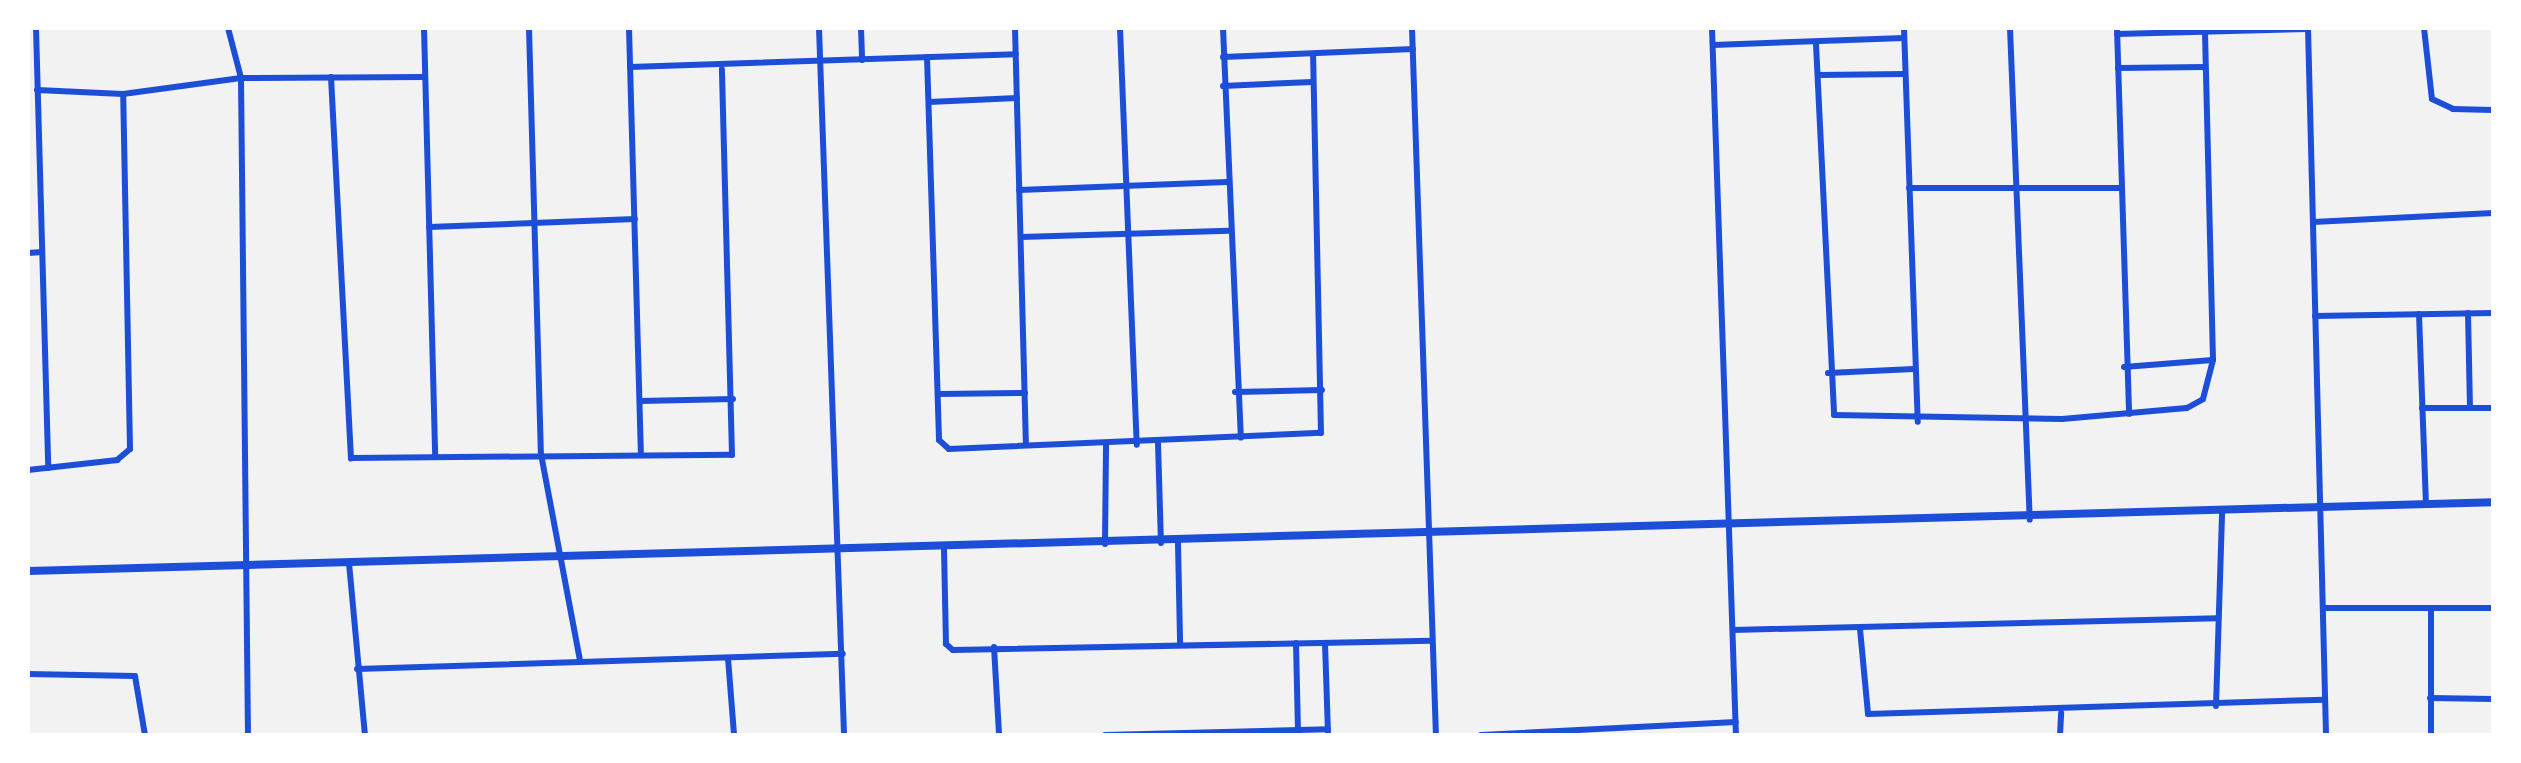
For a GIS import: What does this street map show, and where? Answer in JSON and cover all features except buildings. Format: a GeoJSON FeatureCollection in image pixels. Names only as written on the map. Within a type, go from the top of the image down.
{"type":"FeatureCollection","features":[{"type":"Feature","properties":{"kind":"street"},"geometry":{"type":"LineString","coordinates":[[36,28],[48,468]]}},
{"type":"Feature","properties":{"kind":"street"},"geometry":{"type":"LineString","coordinates":[[228,28],[241,78],[249,566],[248,735]]}},
{"type":"Feature","properties":{"kind":"street"},"geometry":{"type":"LineString","coordinates":[[424,28],[435,457]]}},
{"type":"Feature","properties":{"kind":"street"},"geometry":{"type":"LineString","coordinates":[[529,28],[541,454],[580,661]]}},
{"type":"Feature","properties":{"kind":"street"},"geometry":{"type":"LineString","coordinates":[[629,28],[641,452]]}},
{"type":"Feature","properties":{"kind":"street"},"geometry":{"type":"LineString","coordinates":[[819,28],[843,552],[844,735]]}},
{"type":"Feature","properties":{"kind":"street"},"geometry":{"type":"LineString","coordinates":[[861,28],[862,60]]}},
{"type":"Feature","properties":{"kind":"street"},"geometry":{"type":"LineString","coordinates":[[1015,28],[1026,443]]}},
{"type":"Feature","properties":{"kind":"street"},"geometry":{"type":"LineString","coordinates":[[1120,28],[1137,445]]}},
{"type":"Feature","properties":{"kind":"street"},"geometry":{"type":"LineString","coordinates":[[1223,28],[1235,392],[1241,438]]}},
{"type":"Feature","properties":{"kind":"street"},"geometry":{"type":"LineString","coordinates":[[1412,28],[1436,735]]}},
{"type":"Feature","properties":{"kind":"street"},"geometry":{"type":"LineString","coordinates":[[1712,28],[1736,735]]}},
{"type":"Feature","properties":{"kind":"street"},"geometry":{"type":"LineString","coordinates":[[1904,28],[1918,422]]}},
{"type":"Feature","properties":{"kind":"street"},"geometry":{"type":"LineString","coordinates":[[2010,28],[2019,184],[2030,520]]}},
{"type":"Feature","properties":{"kind":"street"},"geometry":{"type":"LineString","coordinates":[[2129,414],[2124,367],[2117,31],[2308,28],[2326,735]]}},
{"type":"Feature","properties":{"kind":"street"},"geometry":{"type":"LineString","coordinates":[[2424,28],[2432,99],[2453,109],[2493,110]]}},
{"type":"Feature","properties":{"kind":"street"},"geometry":{"type":"LineString","coordinates":[[1816,44],[1828,373],[1837,419],[1918,422],[2129,414],[2197,405],[2213,360],[2205,32]]}},
{"type":"Feature","properties":{"kind":"street"},"geometry":{"type":"LineString","coordinates":[[1713,45],[1816,44],[1904,38]]}},
{"type":"Feature","properties":{"kind":"street"},"geometry":{"type":"LineString","coordinates":[[1223,57],[1413,49]]}},
{"type":"Feature","properties":{"kind":"street"},"geometry":{"type":"LineString","coordinates":[[630,67],[722,69],[1016,54]]}},
{"type":"Feature","properties":{"kind":"street"},"geometry":{"type":"LineString","coordinates":[[927,57],[942,446],[1026,443],[1137,445],[1321,433],[1313,54]]}},
{"type":"Feature","properties":{"kind":"street"},"geometry":{"type":"LineString","coordinates":[[2118,68],[2205,67]]}},
{"type":"Feature","properties":{"kind":"street"},"geometry":{"type":"LineString","coordinates":[[331,77],[351,458],[641,452],[732,455],[733,399],[722,69]]}},
{"type":"Feature","properties":{"kind":"street"},"geometry":{"type":"LineString","coordinates":[[1819,75],[1905,74]]}},
{"type":"Feature","properties":{"kind":"street"},"geometry":{"type":"LineString","coordinates":[[37,90],[123,94],[241,78],[425,77]]}},
{"type":"Feature","properties":{"kind":"street"},"geometry":{"type":"LineString","coordinates":[[1223,86],[1312,82]]}},
{"type":"Feature","properties":{"kind":"street"},"geometry":{"type":"LineString","coordinates":[[28,470],[117,460],[130,449],[123,94]]}},
{"type":"Feature","properties":{"kind":"street"},"geometry":{"type":"LineString","coordinates":[[929,102],[1017,98]]}},
{"type":"Feature","properties":{"kind":"street"},"geometry":{"type":"LineString","coordinates":[[1019,190],[1227,182]]}},
{"type":"Feature","properties":{"kind":"street"},"geometry":{"type":"LineString","coordinates":[[1909,188],[2019,184],[2120,188]]}},
{"type":"Feature","properties":{"kind":"street"},"geometry":{"type":"LineString","coordinates":[[2313,222],[2493,213]]}},
{"type":"Feature","properties":{"kind":"street"},"geometry":{"type":"LineString","coordinates":[[429,227],[635,219]]}},
{"type":"Feature","properties":{"kind":"street"},"geometry":{"type":"LineString","coordinates":[[1021,237],[1229,231]]}},
{"type":"Feature","properties":{"kind":"street"},"geometry":{"type":"LineString","coordinates":[[28,253],[42,252]]}},
{"type":"Feature","properties":{"kind":"street"},"geometry":{"type":"LineString","coordinates":[[2468,313],[2470,408]]}},
{"type":"Feature","properties":{"kind":"street"},"geometry":{"type":"LineString","coordinates":[[2315,316],[2493,313]]}},
{"type":"Feature","properties":{"kind":"street"},"geometry":{"type":"LineString","coordinates":[[2419,314],[2426,504]]}},
{"type":"Feature","properties":{"kind":"street"},"geometry":{"type":"LineString","coordinates":[[2124,367],[2213,360]]}},
{"type":"Feature","properties":{"kind":"street"},"geometry":{"type":"LineString","coordinates":[[1828,373],[1914,369]]}},
{"type":"Feature","properties":{"kind":"street"},"geometry":{"type":"LineString","coordinates":[[1235,392],[1322,390]]}},
{"type":"Feature","properties":{"kind":"street"},"geometry":{"type":"LineString","coordinates":[[939,394],[1025,393]]}},
{"type":"Feature","properties":{"kind":"street"},"geometry":{"type":"LineString","coordinates":[[640,401],[733,399]]}},
{"type":"Feature","properties":{"kind":"street"},"geometry":{"type":"LineString","coordinates":[[2422,408],[2493,408]]}},
{"type":"Feature","properties":{"kind":"street"},"geometry":{"type":"LineString","coordinates":[[1158,443],[1161,543]]}},
{"type":"Feature","properties":{"kind":"street"},"geometry":{"type":"LineString","coordinates":[[1105,544],[1106,444]]}},
{"type":"Feature","properties":{"kind":"street"},"geometry":{"type":"LineString","coordinates":[[28,571],[1178,543],[1729,525],[2030,520],[2493,502]]}},
{"type":"Feature","properties":{"kind":"street"},"geometry":{"type":"LineString","coordinates":[[2216,706],[2222,513]]}},
{"type":"Feature","properties":{"kind":"street"},"geometry":{"type":"LineString","coordinates":[[1178,543],[1180,642]]}},
{"type":"Feature","properties":{"kind":"street"},"geometry":{"type":"LineString","coordinates":[[944,549],[948,648],[1180,642],[1431,641]]}},
{"type":"Feature","properties":{"kind":"street"},"geometry":{"type":"LineString","coordinates":[[349,563],[365,735]]}},
{"type":"Feature","properties":{"kind":"street"},"geometry":{"type":"LineString","coordinates":[[2323,608],[2493,608]]}},
{"type":"Feature","properties":{"kind":"street"},"geometry":{"type":"LineString","coordinates":[[2431,609],[2431,735]]}},
{"type":"Feature","properties":{"kind":"street"},"geometry":{"type":"LineString","coordinates":[[1733,630],[2218,618]]}},
{"type":"Feature","properties":{"kind":"street"},"geometry":{"type":"LineString","coordinates":[[1860,629],[1868,714],[2061,713],[2325,700]]}},
{"type":"Feature","properties":{"kind":"street"},"geometry":{"type":"LineString","coordinates":[[1296,643],[1298,731]]}},
{"type":"Feature","properties":{"kind":"street"},"geometry":{"type":"LineString","coordinates":[[1105,735],[1328,732],[1325,643]]}},
{"type":"Feature","properties":{"kind":"street"},"geometry":{"type":"LineString","coordinates":[[994,647],[999,735]]}},
{"type":"Feature","properties":{"kind":"street"},"geometry":{"type":"LineString","coordinates":[[357,669],[843,654]]}},
{"type":"Feature","properties":{"kind":"street"},"geometry":{"type":"LineString","coordinates":[[728,658],[734,735]]}},
{"type":"Feature","properties":{"kind":"street"},"geometry":{"type":"LineString","coordinates":[[28,674],[135,676],[145,735]]}},
{"type":"Feature","properties":{"kind":"street"},"geometry":{"type":"LineString","coordinates":[[2430,698],[2493,699]]}},
{"type":"Feature","properties":{"kind":"street"},"geometry":{"type":"LineString","coordinates":[[2060,735],[2061,713]]}},
{"type":"Feature","properties":{"kind":"street"},"geometry":{"type":"LineString","coordinates":[[1481,735],[1736,722]]}}]}
